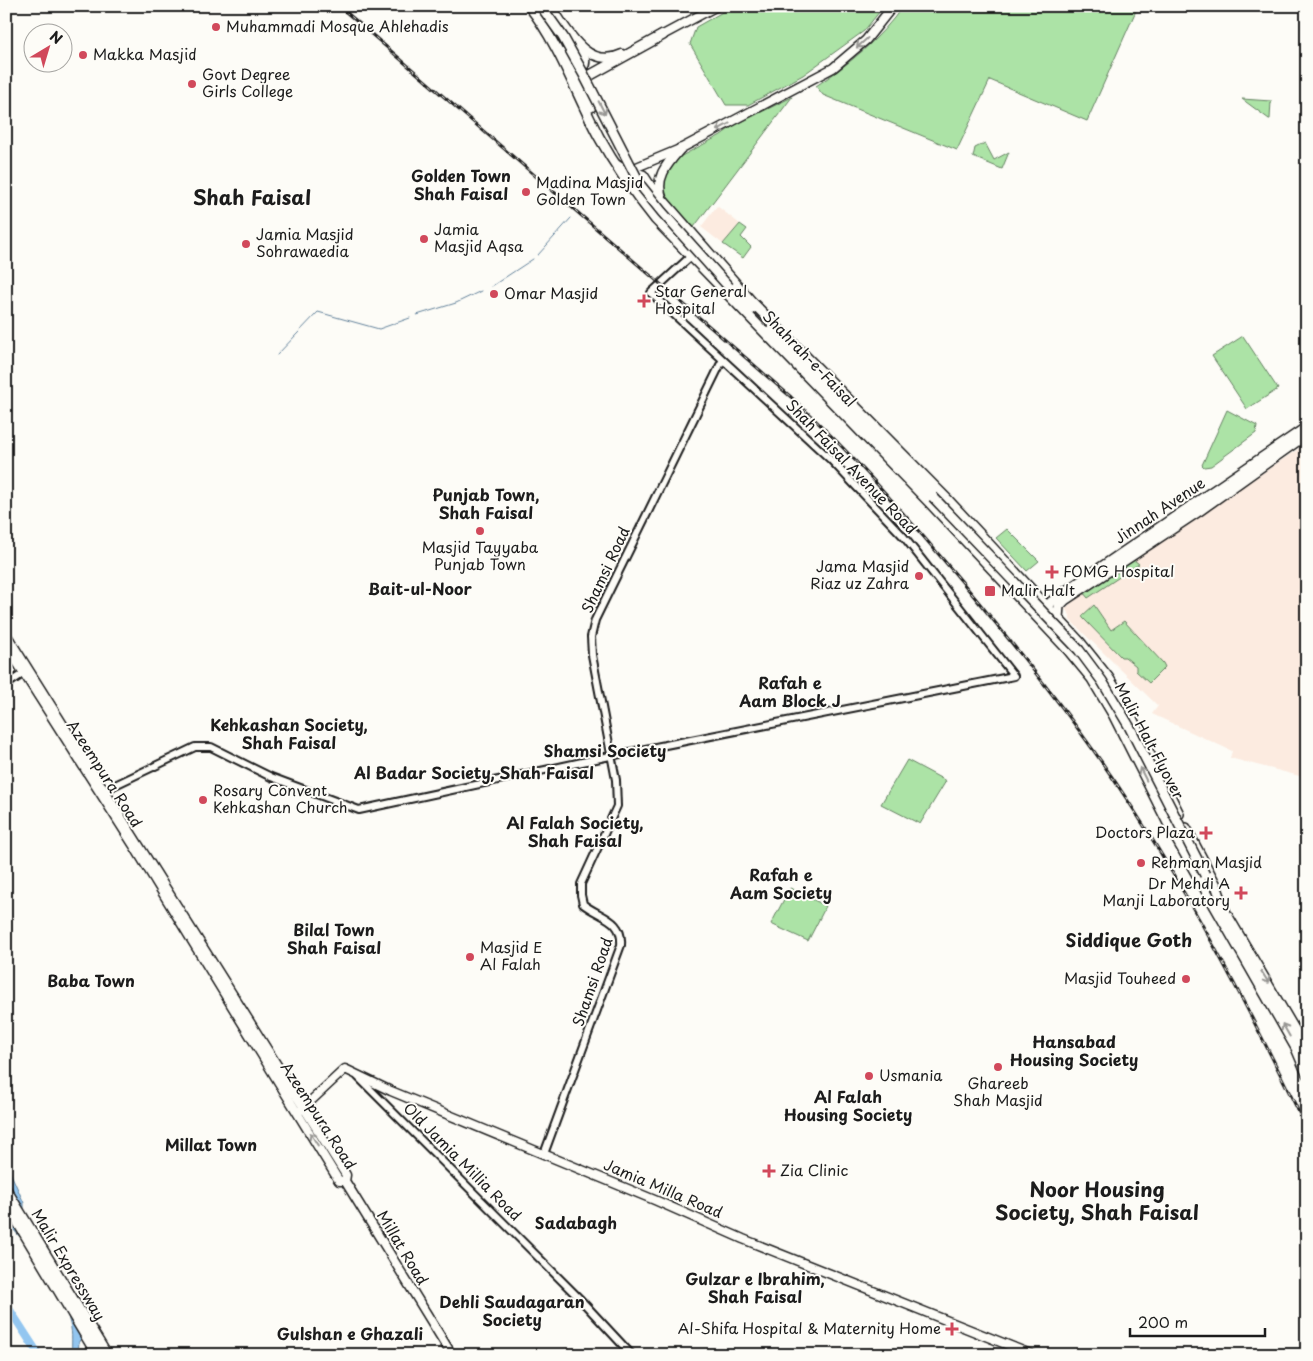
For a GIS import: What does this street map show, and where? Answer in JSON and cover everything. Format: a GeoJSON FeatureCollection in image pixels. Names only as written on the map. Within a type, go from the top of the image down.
{"type":"FeatureCollection","features":[{"type":"Feature","properties":{"kind":"highway","name":"Shahrah-e-Faisal"},"geometry":{"type":"LineString","coordinates":[[529,6],[538,18],[614,162],[636,196],[654,219],[931,499]]}},
{"type":"Feature","properties":{"kind":"highway","name":"Shahrah-e-Faisal"},"geometry":{"type":"LineString","coordinates":[[541,6],[563,37],[641,186],[729,286],[931,499]]}},
{"type":"Feature","properties":{"kind":"highway"},"geometry":{"type":"LineString","coordinates":[[538,18],[552,32],[573,69],[591,107]]}},
{"type":"Feature","properties":{"kind":"highway"},"geometry":{"type":"LineString","coordinates":[[614,162],[584,89],[587,77],[663,35]]}},
{"type":"Feature","properties":{"kind":"highway"},"geometry":{"type":"LineString","coordinates":[[573,69],[576,72],[585,63],[579,46]]}},
{"type":"Feature","properties":{"kind":"highway"},"geometry":{"type":"LineString","coordinates":[[680,149],[664,168],[660,179],[659,191],[662,199],[750,300],[825,374],[1028,586],[1098,664],[1123,701],[1216,885],[1226,913],[1306,1047]]}},
{"type":"Feature","properties":{"kind":"highway"},"geometry":{"type":"LineString","coordinates":[[654,219],[630,182],[630,177],[636,173],[643,175],[665,206],[675,214]]}},
{"type":"Feature","properties":{"kind":"highway"},"geometry":{"type":"LineString","coordinates":[[750,300],[756,314]]}},
{"type":"Feature","properties":{"kind":"highway","name":"Jinnah Avenue"},"geometry":{"type":"LineString","coordinates":[[1058,618],[1058,610],[1062,602],[1307,427]]}},
{"type":"Feature","properties":{"kind":"highway","name":"Jinnah Avenue"},"geometry":{"type":"LineString","coordinates":[[1048,607],[1059,596],[1143,543],[1199,511],[1307,434]]}},
{"type":"Feature","properties":{"kind":"highway","name":"Malir Halt Flyover"},"geometry":{"type":"LineString","coordinates":[[931,499],[1092,679],[1109,706],[1173,833],[1296,1048],[1307,1074]]}},
{"type":"Feature","properties":{"kind":"highway","name":"Malir Halt Flyover"},"geometry":{"type":"LineString","coordinates":[[931,499],[1079,650],[1102,681],[1129,726],[1226,913]]}},
{"type":"Feature","properties":{"kind":"highway"},"geometry":{"type":"LineString","coordinates":[[1016,595],[1022,593],[1028,586]]}},
{"type":"Feature","properties":{"kind":"highway"},"geometry":{"type":"LineString","coordinates":[[1048,607],[1048,628]]}},
{"type":"Feature","properties":{"kind":"highway"},"geometry":{"type":"LineString","coordinates":[[1109,706],[1118,710],[1123,701]]}},
{"type":"Feature","properties":{"kind":"highway","name":"Malir Expressway"},"geometry":{"type":"LineString","coordinates":[[6,1188],[106,1355]]}},
{"type":"Feature","properties":{"kind":"highway","name":"Malir Expressway"},"geometry":{"type":"LineString","coordinates":[[6,1203],[97,1355]]}},
{"type":"Feature","properties":{"kind":"main road"},"geometry":{"type":"LineString","coordinates":[[551,6],[579,46],[586,52],[595,56],[616,57],[663,35],[717,6]]}},
{"type":"Feature","properties":{"kind":"main road"},"geometry":{"type":"LineString","coordinates":[[614,162],[623,170],[630,170],[680,149],[832,68],[866,40],[893,6]]}},
{"type":"Feature","properties":{"kind":"main road","name":"Azeempura Road"},"geometry":{"type":"LineString","coordinates":[[6,634],[106,792],[301,1110],[339,1181],[345,1181]]}},
{"type":"Feature","properties":{"kind":"main road","name":"Azeempura Road"},"geometry":{"type":"LineString","coordinates":[[6,645],[301,1110]]}},
{"type":"Feature","properties":{"kind":"main road"},"geometry":{"type":"LineString","coordinates":[[301,1110],[345,1069],[356,1074]]}},
{"type":"Feature","properties":{"kind":"main road","name":"Jamia Milla Road"},"geometry":{"type":"LineString","coordinates":[[356,1074],[743,1239],[1033,1355]]}},
{"type":"Feature","properties":{"kind":"main road","name":"Millat Road"},"geometry":{"type":"LineString","coordinates":[[345,1181],[452,1355]]}},
{"type":"Feature","properties":{"kind":"street","name":"Shah Faisal Avenue Road"},"geometry":{"type":"LineString","coordinates":[[610,756],[1014,676],[904,537],[809,437],[650,293],[690,257]]}},
{"type":"Feature","properties":{"kind":"street","name":"Shamsi Road"},"geometry":{"type":"LineString","coordinates":[[544,1154],[622,945],[622,935],[618,926],[584,904],[581,895],[581,884],[617,806],[616,780],[592,655],[591,637],[594,620],[722,360]]}},
{"type":"Feature","properties":{"kind":"street"},"geometry":{"type":"LineString","coordinates":[[6,685],[24,673]]}},
{"type":"Feature","properties":{"kind":"street"},"geometry":{"type":"LineString","coordinates":[[106,792],[114,786],[195,747],[211,747],[271,777],[359,810],[610,756]]}},
{"type":"Feature","properties":{"kind":"street","name":"Old Jamia Millia Road"},"geometry":{"type":"LineString","coordinates":[[356,1074],[579,1298],[632,1355]]}},
{"type":"Feature","properties":{"kind":"shaded area"},"geometry":{"type":"Polygon","coordinates":[[[717,206],[740,224],[723,244],[701,227],[717,206]]]}},
{"type":"Feature","properties":{"kind":"shaded area"},"geometry":{"type":"Polygon","coordinates":[[[1307,443],[1307,778],[1230,758],[1232,751],[1152,714],[1158,706],[1070,620],[1070,615],[1065,609],[1083,592],[1140,556],[1307,443]]]}},
{"type":"Feature","properties":{"kind":"green space"},"geometry":{"type":"Polygon","coordinates":[[[733,6],[884,6],[864,31],[803,75],[748,105],[726,105],[690,44],[696,27],[733,6]]]}},
{"type":"Feature","properties":{"kind":"green space"},"geometry":{"type":"Polygon","coordinates":[[[903,6],[1138,6],[1087,121],[990,80],[957,150],[823,95],[816,86],[840,69],[874,40],[903,6]]]}},
{"type":"Feature","properties":{"kind":"green space"},"geometry":{"type":"Polygon","coordinates":[[[792,97],[691,229],[663,192],[665,173],[672,161],[721,135],[733,126],[792,97]]]}},
{"type":"Feature","properties":{"kind":"green space"},"geometry":{"type":"Polygon","coordinates":[[[1242,99],[1271,101],[1270,119],[1269,119],[1242,99]]]}},
{"type":"Feature","properties":{"kind":"green space"},"geometry":{"type":"Polygon","coordinates":[[[985,143],[994,160],[1009,152],[1002,169],[973,157],[975,148],[985,143]]]}},
{"type":"Feature","properties":{"kind":"green space"},"geometry":{"type":"Polygon","coordinates":[[[740,224],[747,229],[741,237],[751,247],[743,258],[723,244],[740,224]]]}},
{"type":"Feature","properties":{"kind":"green space"},"geometry":{"type":"Polygon","coordinates":[[[1243,336],[1278,389],[1247,409],[1212,356],[1243,336]]]}},
{"type":"Feature","properties":{"kind":"green space"},"geometry":{"type":"Polygon","coordinates":[[[1227,410],[1257,426],[1256,433],[1211,466],[1204,467],[1202,465],[1227,410]]]}},
{"type":"Feature","properties":{"kind":"green space"},"geometry":{"type":"Polygon","coordinates":[[[1007,529],[1039,561],[1027,571],[996,538],[1007,529]]]}},
{"type":"Feature","properties":{"kind":"green space"},"geometry":{"type":"Polygon","coordinates":[[[1134,560],[1139,564],[1088,598],[1083,592],[1134,560]]]}},
{"type":"Feature","properties":{"kind":"green space"},"geometry":{"type":"Polygon","coordinates":[[[1094,605],[1111,630],[1124,621],[1163,663],[1165,667],[1149,683],[1136,671],[1136,666],[1125,657],[1121,657],[1083,618],[1082,616],[1094,605]]]}},
{"type":"Feature","properties":{"kind":"green space"},"geometry":{"type":"Polygon","coordinates":[[[907,760],[946,781],[920,824],[881,804],[907,760]]]}},
{"type":"Feature","properties":{"kind":"green space"},"geometry":{"type":"Polygon","coordinates":[[[790,888],[826,906],[808,941],[771,924],[790,888]]]}},
{"type":"Feature","properties":{"kind":"water"},"geometry":{"type":"Polygon","coordinates":[[[6,1163],[24,1203],[24,1211],[40,1235],[61,1277],[110,1355],[101,1355],[83,1338],[79,1341],[78,1355],[72,1355],[71,1328],[60,1296],[36,1256],[6,1222],[6,1163]]]}},
{"type":"Feature","properties":{"kind":"waterway"},"geometry":{"type":"LineString","coordinates":[[538,255],[571,218]]}},
{"type":"Feature","properties":{"kind":"waterway"},"geometry":{"type":"LineString","coordinates":[[492,286],[533,259]]}},
{"type":"Feature","properties":{"kind":"waterway"},"geometry":{"type":"LineString","coordinates":[[417,315],[456,303],[481,291]]}},
{"type":"Feature","properties":{"kind":"waterway"},"geometry":{"type":"LineString","coordinates":[[277,355],[318,312],[379,329],[410,318]]}},
{"type":"Feature","properties":{"kind":"waterway"},"geometry":{"type":"LineString","coordinates":[[6,1304],[39,1355]]}},
{"type":"Feature","properties":{"kind":"railway"},"geometry":{"type":"LineString","coordinates":[[339,6],[791,397],[880,487],[922,535],[1050,692],[1132,807],[1180,885],[1224,965],[1307,1129]]}},
{"type":"Feature","properties":{"kind":"place","name":"Muhammadi Mosque Ahlehadis"},"geometry":{"type":"Point","coordinates":[216,27]}},
{"type":"Feature","properties":{"kind":"place","name":"Makka Masjid"},"geometry":{"type":"Point","coordinates":[83,55]}},
{"type":"Feature","properties":{"kind":"place","name":"Govt Degree Girls College"},"geometry":{"type":"Point","coordinates":[192,84]}},
{"type":"Feature","properties":{"kind":"place","name":"Madina Masjid Golden Town"},"geometry":{"type":"Point","coordinates":[526,192]}},
{"type":"Feature","properties":{"kind":"place","name":"Jamia Masjid Aqsa"},"geometry":{"type":"Point","coordinates":[424,239]}},
{"type":"Feature","properties":{"kind":"place","name":"Jamia Masjid Sohrawaedia"},"geometry":{"type":"Point","coordinates":[246,244]}},
{"type":"Feature","properties":{"kind":"place","name":"Omar Masjid"},"geometry":{"type":"Point","coordinates":[494,294]}},
{"type":"Feature","properties":{"kind":"place","name":"Star General Hospital"},"geometry":{"type":"Point","coordinates":[644,301]}},
{"type":"Feature","properties":{"kind":"place","name":"Masjid Tayyaba Punjab Town"},"geometry":{"type":"Point","coordinates":[480,531]}},
{"type":"Feature","properties":{"kind":"place","name":"FOMG Hospital"},"geometry":{"type":"Point","coordinates":[1052,572]}},
{"type":"Feature","properties":{"kind":"place","name":"Jama Masjid Riaz uz Zahra"},"geometry":{"type":"Point","coordinates":[919,576]}},
{"type":"Feature","properties":{"kind":"place","name":"Malir Halt"},"geometry":{"type":"Point","coordinates":[990,591]}},
{"type":"Feature","properties":{"kind":"place","name":"Rosary Convent Kehkashan Church"},"geometry":{"type":"Point","coordinates":[203,800]}},
{"type":"Feature","properties":{"kind":"place","name":"Doctors Plaza"},"geometry":{"type":"Point","coordinates":[1206,833]}},
{"type":"Feature","properties":{"kind":"place","name":"Rehman Masjid"},"geometry":{"type":"Point","coordinates":[1141,863]}},
{"type":"Feature","properties":{"kind":"place","name":"Dr Mehdi A Manji Laboratory"},"geometry":{"type":"Point","coordinates":[1241,893]}},
{"type":"Feature","properties":{"kind":"place","name":"Masjid E Al Falah"},"geometry":{"type":"Point","coordinates":[470,957]}},
{"type":"Feature","properties":{"kind":"place","name":"Masjid Touheed"},"geometry":{"type":"Point","coordinates":[1186,979]}},
{"type":"Feature","properties":{"kind":"place","name":"Ghareeb Shah Masjid"},"geometry":{"type":"Point","coordinates":[998,1067]}},
{"type":"Feature","properties":{"kind":"place","name":"Usmania"},"geometry":{"type":"Point","coordinates":[869,1076]}},
{"type":"Feature","properties":{"kind":"place","name":"Zia Clinic"},"geometry":{"type":"Point","coordinates":[769,1171]}},
{"type":"Feature","properties":{"kind":"place","name":"Al-Shifa Hospital & Maternity Home"},"geometry":{"type":"Point","coordinates":[952,1329]}},
{"type":"Feature","properties":{"kind":"district","name":"Golden Town Shah Faisal"},"geometry":{"type":"Point","coordinates":[461,185]}},
{"type":"Feature","properties":{"kind":"district","name":"Shah Faisal"},"geometry":{"type":"Point","coordinates":[252,198]}},
{"type":"Feature","properties":{"kind":"district","name":"Punjab Town, Shah Faisal"},"geometry":{"type":"Point","coordinates":[486,504]}},
{"type":"Feature","properties":{"kind":"district","name":"Bait-ul-Noor"},"geometry":{"type":"Point","coordinates":[420,589]}},
{"type":"Feature","properties":{"kind":"district","name":"Rafah e Aam Block J"},"geometry":{"type":"Point","coordinates":[790,692]}},
{"type":"Feature","properties":{"kind":"district","name":"Kehkashan Society, Shah Faisal"},"geometry":{"type":"Point","coordinates":[289,734]}},
{"type":"Feature","properties":{"kind":"district","name":"Shamsi Society"},"geometry":{"type":"Point","coordinates":[605,751]}},
{"type":"Feature","properties":{"kind":"district","name":"Al Badar Society, Shah Faisal"},"geometry":{"type":"Point","coordinates":[474,773]}},
{"type":"Feature","properties":{"kind":"district","name":"Al Falah Society, Shah Faisal"},"geometry":{"type":"Point","coordinates":[575,832]}},
{"type":"Feature","properties":{"kind":"district","name":"Rafah e Aam Society"},"geometry":{"type":"Point","coordinates":[781,884]}},
{"type":"Feature","properties":{"kind":"district","name":"Bilal Town Shah Faisal"},"geometry":{"type":"Point","coordinates":[334,939]}},
{"type":"Feature","properties":{"kind":"district","name":"Siddique Goth"},"geometry":{"type":"Point","coordinates":[1129,941]}},
{"type":"Feature","properties":{"kind":"district","name":"Baba Town"},"geometry":{"type":"Point","coordinates":[91,981]}},
{"type":"Feature","properties":{"kind":"district","name":"Hansabad Housing Society"},"geometry":{"type":"Point","coordinates":[1074,1051]}},
{"type":"Feature","properties":{"kind":"district","name":"Al Falah Housing Society"},"geometry":{"type":"Point","coordinates":[848,1106]}},
{"type":"Feature","properties":{"kind":"district","name":"Millat Town"},"geometry":{"type":"Point","coordinates":[211,1145]}},
{"type":"Feature","properties":{"kind":"district","name":"Noor Housing Society, Shah Faisal"},"geometry":{"type":"Point","coordinates":[1097,1202]}},
{"type":"Feature","properties":{"kind":"district","name":"Sadabagh"},"geometry":{"type":"Point","coordinates":[576,1223]}},
{"type":"Feature","properties":{"kind":"district","name":"Gulzar e Ibrahim, Shah Faisal"},"geometry":{"type":"Point","coordinates":[755,1288]}},
{"type":"Feature","properties":{"kind":"district","name":"Dehli Saudagaran Society"},"geometry":{"type":"Point","coordinates":[512,1311]}},
{"type":"Feature","properties":{"kind":"district","name":"Gulshan e Ghazali"},"geometry":{"type":"Point","coordinates":[350,1334]}}]}
